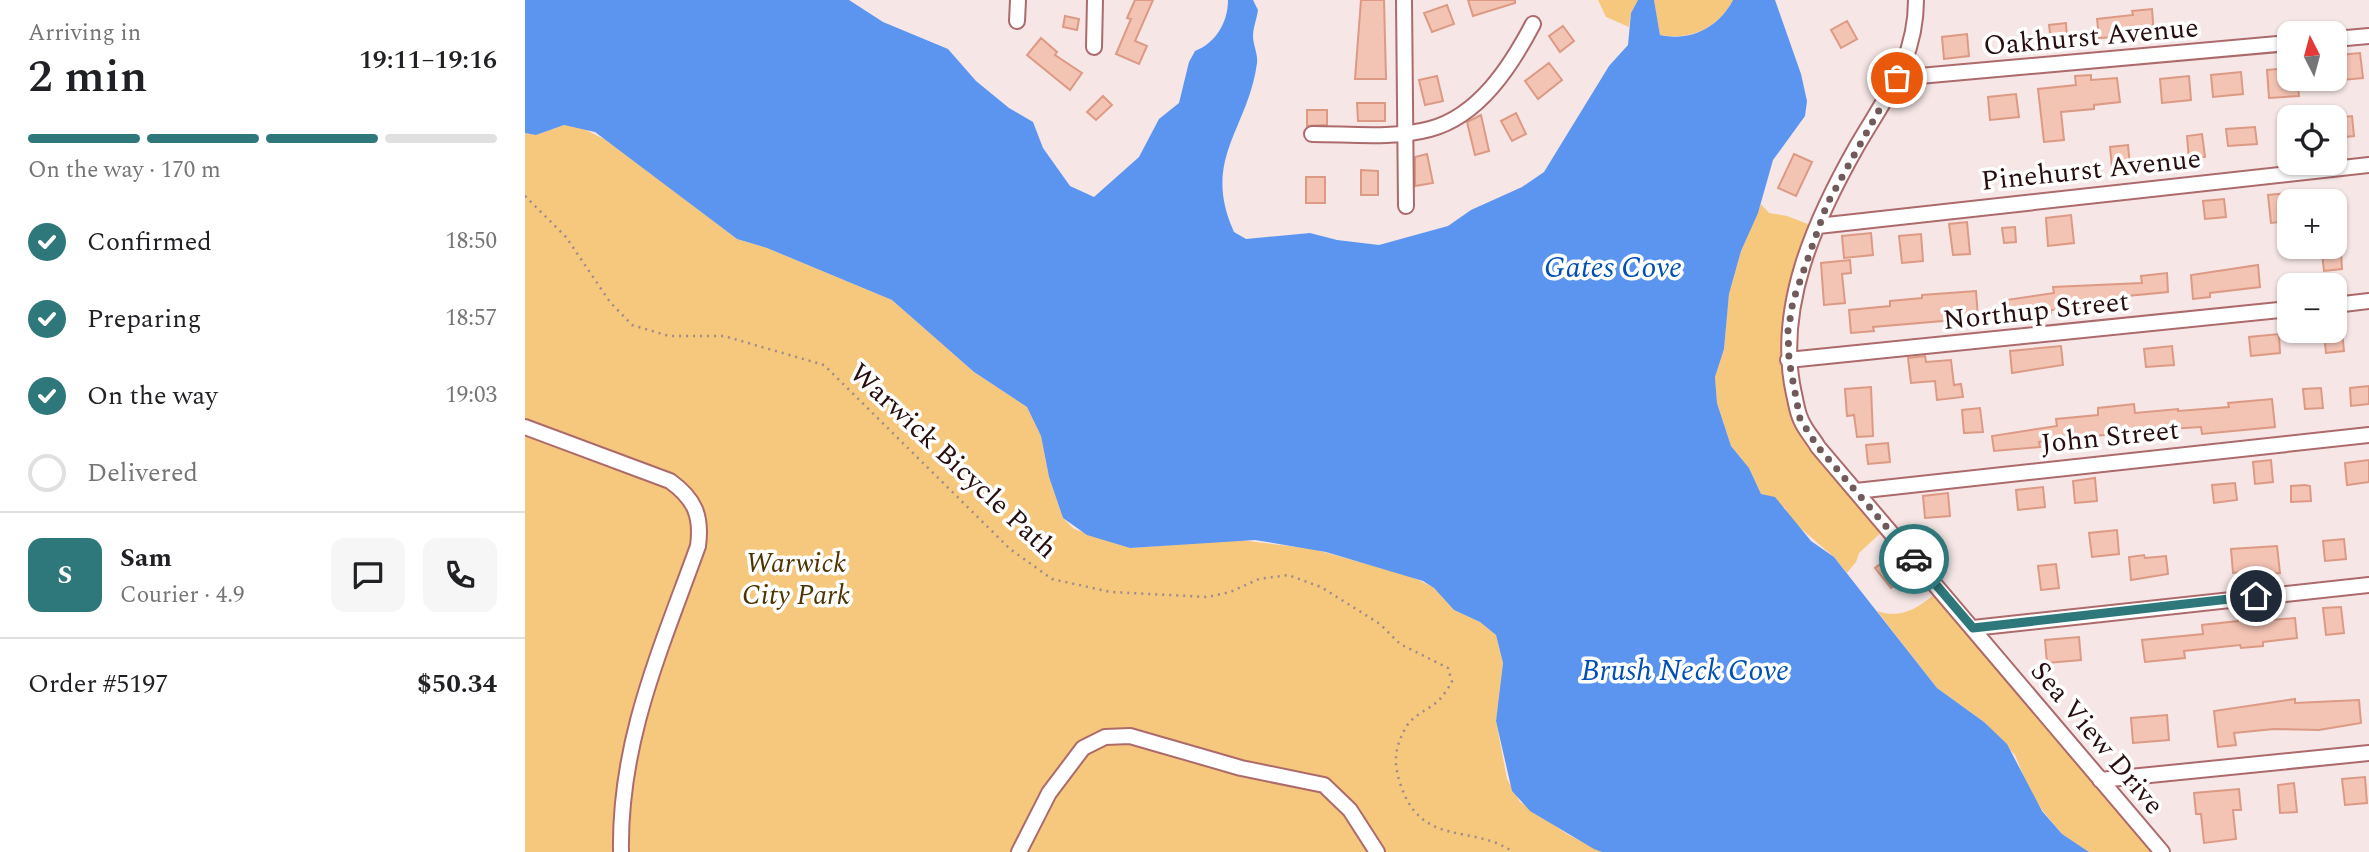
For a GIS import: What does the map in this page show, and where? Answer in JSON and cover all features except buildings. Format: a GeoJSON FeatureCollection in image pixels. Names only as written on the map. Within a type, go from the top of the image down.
{"type":"FeatureCollection","features":[{"type":"Feature","properties":{"kind":"street"},"geometry":{"type":"LineString","coordinates":[[1017,21],[1018,0]]}},
{"type":"Feature","properties":{"kind":"street"},"geometry":{"type":"LineString","coordinates":[[1094,47],[1095,0]]}},
{"type":"Feature","properties":{"kind":"street"},"geometry":{"type":"LineString","coordinates":[[1404,0],[1406,206]]}},
{"type":"Feature","properties":{"kind":"street","name":"Sea View Drive"},"geometry":{"type":"LineString","coordinates":[[1916,0],[1912,47],[1851,157],[1818,226],[1793,301],[1788,331],[1789,360],[1800,419],[1818,447],[2162,852]]}},
{"type":"Feature","properties":{"kind":"street"},"geometry":{"type":"LineString","coordinates":[[1312,134],[1406,133],[1433,129],[1466,111],[1496,83],[1533,24]]}},
{"type":"Feature","properties":{"kind":"street"},"geometry":{"type":"LineString","coordinates":[[2347,38],[2369,36]]}},
{"type":"Feature","properties":{"kind":"street","name":"Oakhurst Avenue"},"geometry":{"type":"LineString","coordinates":[[1897,78],[2277,44]]}},
{"type":"Feature","properties":{"kind":"street","name":"Pinehurst Avenue"},"geometry":{"type":"LineString","coordinates":[[1818,226],[2369,165]]}},
{"type":"Feature","properties":{"kind":"street"},"geometry":{"type":"LineString","coordinates":[[2347,303],[2369,301]]}},
{"type":"Feature","properties":{"kind":"street","name":"Northup Street"},"geometry":{"type":"LineString","coordinates":[[1789,360],[2277,310]]}},
{"type":"Feature","properties":{"kind":"street"},"geometry":{"type":"LineString","coordinates":[[525,427],[670,481],[688,493],[697,510],[700,528],[698,547],[634,727],[622,794],[621,852]]}},
{"type":"Feature","properties":{"kind":"street","name":"John Street"},"geometry":{"type":"LineString","coordinates":[[1856,491],[2369,435]]}},
{"type":"Feature","properties":{"kind":"street"},"geometry":{"type":"LineString","coordinates":[[1973,628],[2369,585]]}},
{"type":"Feature","properties":{"kind":"street"},"geometry":{"type":"LineString","coordinates":[[1019,852],[1049,793],[1083,748],[1105,737],[1130,736],[1241,768],[1324,785],[1350,810],[1377,852]]}},
{"type":"Feature","properties":{"kind":"street"},"geometry":{"type":"LineString","coordinates":[[2100,780],[2369,752]]}},
{"type":"Feature","properties":{"kind":"path","name":"Warwick Bicycle Path"},"geometry":{"type":"LineString","coordinates":[[525,196],[566,237],[610,302],[632,325],[669,336],[724,336],[824,365],[1010,549],[1052,579],[1111,592],[1208,597],[1230,592],[1259,579],[1288,575],[1321,587],[1380,624],[1400,644],[1448,668],[1452,682],[1440,699],[1408,724],[1396,748],[1394,765],[1404,796],[1425,823],[1456,835],[1503,845],[1513,852]]}},
{"type":"Feature","properties":{"kind":"green space"},"geometry":{"type":"Polygon","coordinates":[[[1598,0],[1638,0],[1631,13],[1629,27],[1606,17],[1598,0]]]}},
{"type":"Feature","properties":{"kind":"green space"},"geometry":{"type":"Polygon","coordinates":[[[1654,0],[1733,0],[1712,25],[1693,34],[1671,36],[1660,35],[1654,0]]]}},
{"type":"Feature","properties":{"kind":"green space","name":"Warwick City Park"},"geometry":{"type":"Polygon","coordinates":[[[564,125],[580,127],[606,140],[737,239],[767,248],[892,300],[974,372],[1027,407],[1041,436],[1049,477],[1063,518],[1074,529],[1130,548],[1241,540],[1313,549],[1410,576],[1433,587],[1454,610],[1480,622],[1496,635],[1503,663],[1496,721],[1507,779],[1520,802],[1567,834],[1602,852],[525,852],[525,133],[536,135],[564,125]]]}},
{"type":"Feature","properties":{"kind":"green space"},"geometry":{"type":"Polygon","coordinates":[[[1761,204],[1769,213],[1787,216],[1816,227],[1794,298],[1800,417],[1886,528],[1859,553],[1847,573],[1834,557],[1791,520],[1785,508],[1761,494],[1749,468],[1731,446],[1717,403],[1715,377],[1724,349],[1729,294],[1741,251],[1761,204]]]}},
{"type":"Feature","properties":{"kind":"green space"},"geometry":{"type":"Polygon","coordinates":[[[1940,590],[2163,852],[2089,852],[2062,834],[2033,799],[2015,755],[1984,722],[1937,688],[1877,611],[1904,613],[1940,590]]]}},
{"type":"Feature","properties":{"kind":"water","name":"Brush Neck Cove"},"geometry":{"type":"Polygon","coordinates":[[[525,0],[849,0],[883,22],[948,49],[976,81],[1009,108],[1033,122],[1043,148],[1070,186],[1094,197],[1139,157],[1159,119],[1179,103],[1189,62],[1195,51],[1209,43],[1219,31],[1226,16],[1228,0],[1253,0],[1258,10],[1253,36],[1257,63],[1252,87],[1224,164],[1222,184],[1225,207],[1234,232],[1246,239],[1310,233],[1337,240],[1379,245],[1448,226],[1471,210],[1522,187],[1544,172],[1609,66],[1628,45],[1631,13],[1638,0],[1654,0],[1660,35],[1671,37],[1693,34],[1712,25],[1733,0],[1775,0],[1801,74],[1807,101],[1805,116],[1773,160],[1758,213],[1741,251],[1729,294],[1724,349],[1715,377],[1717,403],[1731,446],[1749,468],[1761,494],[1775,497],[1811,541],[1834,557],[1937,688],[1984,722],[2007,744],[2042,811],[2062,834],[2089,852],[1602,852],[1594,849],[1530,811],[1512,791],[1496,721],[1503,663],[1496,635],[1480,622],[1454,610],[1434,588],[1423,581],[1326,552],[1255,540],[1130,548],[1087,535],[1063,518],[1049,477],[1041,436],[1027,407],[974,372],[892,300],[767,248],[737,239],[595,132],[564,125],[536,135],[525,133],[525,0]]]}},
{"type":"Feature","properties":{"kind":"way so far"},"geometry":{"type":"LineString","coordinates":[[1897,78],[1827,204],[1805,260],[1793,301],[1788,331],[1789,360],[1800,419],[1818,447],[1914,559]]}},
{"type":"Feature","properties":{"kind":"route"},"geometry":{"type":"LineString","coordinates":[[1914,559],[1973,628],[2256,596]]}},
{"type":"Feature","properties":{"kind":"water label","name":"Gates Cove"},"geometry":{"type":"Point","coordinates":[1613,268]}}]}
